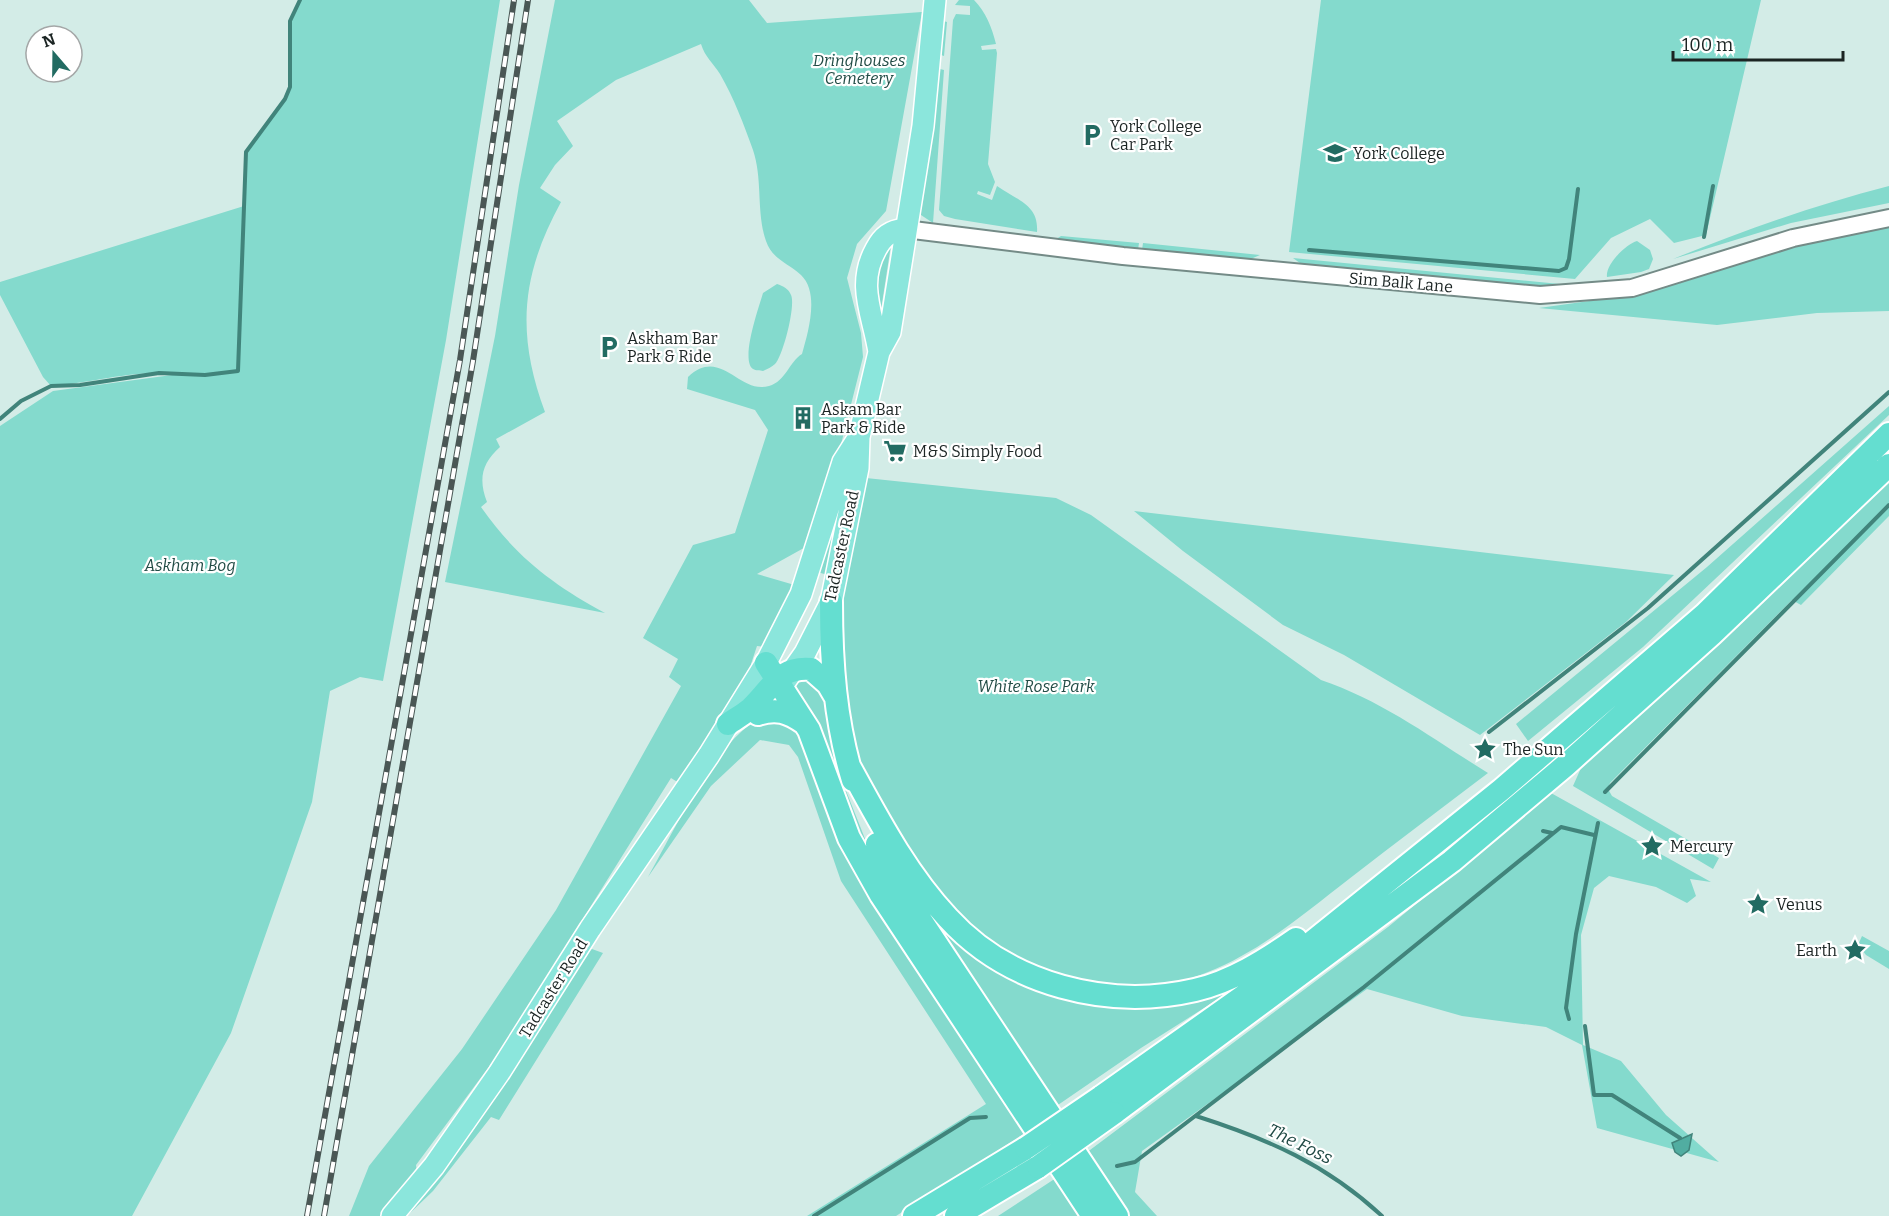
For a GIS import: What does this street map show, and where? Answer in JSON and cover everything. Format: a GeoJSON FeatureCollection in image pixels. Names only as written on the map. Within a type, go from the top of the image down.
{"type":"FeatureCollection","features":[{"type":"Feature","properties":{"kind":"highway"},"geometry":{"type":"LineString","coordinates":[[978,1216],[1038,1167],[1107,1105],[1410,866],[1548,751],[1705,614],[1889,434]]}},
{"type":"Feature","properties":{"kind":"highway"},"geometry":{"type":"LineString","coordinates":[[914,1216],[1026,1148],[1107,1105],[1452,861],[1566,765],[1712,634],[1889,465]]}},
{"type":"Feature","properties":{"kind":"highway"},"geometry":{"type":"LineString","coordinates":[[831,602],[835,696],[849,766],[862,810],[900,889],[1117,1216]]}},
{"type":"Feature","properties":{"kind":"highway"},"geometry":{"type":"LineString","coordinates":[[728,724],[751,708],[779,675],[811,669],[828,684],[835,696]]}},
{"type":"Feature","properties":{"kind":"highway"},"geometry":{"type":"LineString","coordinates":[[779,675],[805,724],[849,838],[881,895],[1093,1216]]}},
{"type":"Feature","properties":{"kind":"highway"},"geometry":{"type":"LineString","coordinates":[[758,714],[773,710],[782,711],[805,724]]}},
{"type":"Feature","properties":{"kind":"highway"},"geometry":{"type":"LineString","coordinates":[[849,766],[903,862],[950,920],[1001,961],[1025,974],[1079,992],[1126,998],[1197,990],[1245,971],[1278,951],[1376,881],[1410,866]]}},
{"type":"Feature","properties":{"kind":"highway"},"geometry":{"type":"LineString","coordinates":[[956,1216],[1038,1167]]}},
{"type":"Feature","properties":{"kind":"main road"},"geometry":{"type":"LineString","coordinates":[[905,229],[923,126],[935,0]]}},
{"type":"Feature","properties":{"kind":"main road","name":"Tadcaster Road"},"geometry":{"type":"LineString","coordinates":[[709,755],[758,714],[779,675],[831,602],[858,468],[859,437],[879,352],[890,332],[905,229],[888,233],[883,238],[871,259],[865,276],[867,297],[879,352]]}},
{"type":"Feature","properties":{"kind":"main road","name":"Tadcaster Road"},"geometry":{"type":"LineString","coordinates":[[779,675],[801,594],[843,462],[859,437]]}},
{"type":"Feature","properties":{"kind":"main road","name":"Tadcaster Road"},"geometry":{"type":"LineString","coordinates":[[392,1216],[434,1166],[499,1073],[590,929],[728,724]]}},
{"type":"Feature","properties":{"kind":"street","name":"Sim Balk Lane"},"geometry":{"type":"LineString","coordinates":[[905,229],[1123,256],[1539,295],[1632,288],[1793,238],[1889,218]]}},
{"type":"Feature","properties":{"kind":"green space","name":"Askham Bog"},"geometry":{"type":"Polygon","coordinates":[[[300,0],[500,0],[446,340],[383,681],[360,677],[330,691],[312,802],[231,1033],[132,1216],[0,1216],[0,426],[53,391],[172,375],[145,373],[51,386],[43,377],[0,295],[0,282],[244,206],[246,152],[285,99],[290,87],[290,21],[300,0]]]}},
{"type":"Feature","properties":{"kind":"green space","name":"Dringhouses Cemetery"},"geometry":{"type":"Polygon","coordinates":[[[555,0],[749,0],[767,23],[922,12],[886,211],[857,244],[847,278],[861,333],[863,357],[834,472],[811,544],[757,574],[798,586],[766,647],[757,646],[751,664],[752,675],[679,783],[671,778],[497,1056],[416,1165],[417,1174],[384,1216],[349,1216],[369,1166],[462,1049],[556,910],[681,686],[669,677],[678,659],[643,638],[693,545],[735,533],[768,430],[755,410],[687,389],[688,377],[700,369],[710,367],[720,369],[758,387],[775,384],[802,354],[809,325],[811,302],[807,283],[801,275],[776,257],[766,241],[761,219],[758,173],[753,150],[730,92],[701,44],[616,80],[557,121],[573,146],[555,165],[540,188],[561,202],[538,255],[527,305],[530,357],[545,412],[496,439],[500,447],[489,459],[483,472],[484,494],[487,502],[481,507],[508,541],[536,568],[605,613],[445,582],[495,336],[519,185],[555,0]]]}},
{"type":"Feature","properties":{"kind":"green space"},"geometry":{"type":"Polygon","coordinates":[[[959,0],[974,0],[982,10],[996,44],[981,46],[982,50],[996,49],[997,53],[988,164],[995,182],[990,195],[978,191],[977,194],[992,200],[997,186],[1019,199],[1034,215],[1037,232],[955,219],[944,216],[939,210],[953,20],[956,14],[970,15],[970,6],[955,5],[959,0]]]}},
{"type":"Feature","properties":{"kind":"green space"},"geometry":{"type":"Polygon","coordinates":[[[1321,0],[1761,0],[1706,235],[1674,243],[1650,219],[1611,238],[1575,279],[1289,252],[1321,0]]]}},
{"type":"Feature","properties":{"kind":"green space"},"geometry":{"type":"Polygon","coordinates":[[[943,21],[947,22],[944,56],[941,55],[943,21]]]}},
{"type":"Feature","properties":{"kind":"green space"},"geometry":{"type":"Polygon","coordinates":[[[940,69],[944,70],[933,223],[918,213],[940,69]]]}},
{"type":"Feature","properties":{"kind":"green space"},"geometry":{"type":"Polygon","coordinates":[[[1889,186],[1889,203],[1791,223],[1673,259],[1780,219],[1889,186]]]}},
{"type":"Feature","properties":{"kind":"green space"},"geometry":{"type":"Polygon","coordinates":[[[1889,227],[1889,311],[1817,313],[1717,325],[1539,308],[1625,296],[1783,249],[1889,227]]]}},
{"type":"Feature","properties":{"kind":"green space"},"geometry":{"type":"Polygon","coordinates":[[[1061,236],[1139,243],[1138,250],[1053,241],[1061,236]]]}},
{"type":"Feature","properties":{"kind":"green space"},"geometry":{"type":"Polygon","coordinates":[[[1637,241],[1650,250],[1653,259],[1649,269],[1607,277],[1609,267],[1617,256],[1627,246],[1637,241]]]}},
{"type":"Feature","properties":{"kind":"green space"},"geometry":{"type":"Polygon","coordinates":[[[1143,243],[1260,255],[1246,261],[1142,250],[1143,243]]]}},
{"type":"Feature","properties":{"kind":"green space"},"geometry":{"type":"Polygon","coordinates":[[[891,245],[881,310],[876,285],[878,268],[891,245]]]}},
{"type":"Feature","properties":{"kind":"green space"},"geometry":{"type":"Polygon","coordinates":[[[1293,258],[1570,285],[1554,288],[1304,266],[1293,258]]]}},
{"type":"Feature","properties":{"kind":"green space"},"geometry":{"type":"Polygon","coordinates":[[[777,284],[786,288],[791,295],[792,309],[788,330],[782,351],[775,364],[763,371],[755,370],[750,364],[749,355],[752,333],[763,293],[777,284]]]}},
{"type":"Feature","properties":{"kind":"green space"},"geometry":{"type":"Polygon","coordinates":[[[1889,406],[1889,415],[1643,647],[1528,741],[1516,724],[1707,567],[1889,406]]]}},
{"type":"Feature","properties":{"kind":"green space"},"geometry":{"type":"Polygon","coordinates":[[[849,463],[828,575],[817,572],[849,463]]]}},
{"type":"Feature","properties":{"kind":"green space"},"geometry":{"type":"Polygon","coordinates":[[[1889,476],[1889,516],[1801,605],[1792,600],[1610,783],[1608,789],[1612,796],[1719,858],[1713,869],[1573,786],[1585,759],[1889,476]]]}},
{"type":"Feature","properties":{"kind":"green space","name":"White Rose Park"},"geometry":{"type":"Polygon","coordinates":[[[866,478],[1056,498],[1091,515],[1321,680],[1387,710],[1488,773],[1282,930],[1246,953],[1208,972],[1185,980],[1162,984],[1114,985],[1067,977],[997,951],[973,932],[925,876],[883,807],[852,739],[844,710],[840,681],[840,622],[847,564],[866,478]]]}},
{"type":"Feature","properties":{"kind":"green space"},"geometry":{"type":"Polygon","coordinates":[[[1134,511],[1674,575],[1626,622],[1480,735],[1344,655],[1283,625],[1183,551],[1134,511]]]}},
{"type":"Feature","properties":{"kind":"green space"},"geometry":{"type":"Polygon","coordinates":[[[800,678],[813,683],[825,698],[839,773],[873,859],[864,849],[792,696],[794,681],[800,678]]]}},
{"type":"Feature","properties":{"kind":"green space"},"geometry":{"type":"Polygon","coordinates":[[[776,716],[798,730],[1028,1131],[896,1216],[807,1216],[986,1104],[841,881],[798,757],[789,745],[760,740],[711,786],[648,877],[692,797],[719,756],[747,727],[776,716]]]}},
{"type":"Feature","properties":{"kind":"green space"},"geometry":{"type":"Polygon","coordinates":[[[1551,793],[1711,882],[1690,879],[1696,896],[1687,903],[1656,887],[1609,876],[1594,888],[1581,935],[1583,1045],[1621,1061],[1666,1115],[1719,1162],[1597,1128],[1582,1045],[1546,1027],[1462,1016],[1367,989],[1142,1151],[1135,1192],[1157,1216],[1127,1216],[1086,1153],[1388,927],[1551,793]]]}},
{"type":"Feature","properties":{"kind":"green space"},"geometry":{"type":"Polygon","coordinates":[[[919,905],[1011,973],[1119,1003],[1272,965],[1141,1048],[1055,1107],[919,905]]]}},
{"type":"Feature","properties":{"kind":"green space"},"geometry":{"type":"Polygon","coordinates":[[[1862,936],[1889,951],[1889,969],[1866,955],[1858,945],[1862,936]]]}},
{"type":"Feature","properties":{"kind":"green space"},"geometry":{"type":"Polygon","coordinates":[[[592,949],[603,953],[499,1120],[491,1117],[433,1191],[407,1216],[487,1104],[585,952],[592,949]]]}},
{"type":"Feature","properties":{"kind":"green space"},"geometry":{"type":"Polygon","coordinates":[[[1056,1178],[1081,1216],[998,1216],[1056,1178]]]}},
{"type":"Feature","properties":{"kind":"shaded area"},"geometry":{"type":"Polygon","coordinates":[[[1692,1134],[1689,1150],[1681,1156],[1675,1152],[1672,1143],[1692,1134]]]}},
{"type":"Feature","properties":{"kind":"waterway"},"geometry":{"type":"LineString","coordinates":[[0,419],[21,401],[51,386],[80,385],[159,373],[205,375],[238,371],[246,152],[285,99],[290,87],[290,21],[300,0]]}},
{"type":"Feature","properties":{"kind":"waterway"},"geometry":{"type":"LineString","coordinates":[[1704,237],[1713,186]]}},
{"type":"Feature","properties":{"kind":"waterway"},"geometry":{"type":"LineString","coordinates":[[1309,250],[1559,271],[1566,268],[1569,259],[1578,189]]}},
{"type":"Feature","properties":{"kind":"waterway"},"geometry":{"type":"LineString","coordinates":[[1489,732],[1648,608],[1889,392]]}},
{"type":"Feature","properties":{"kind":"waterway"},"geometry":{"type":"LineString","coordinates":[[1605,792],[1889,505]]}},
{"type":"Feature","properties":{"kind":"waterway"},"geometry":{"type":"LineString","coordinates":[[1569,1019],[1566,1008],[1576,934],[1598,823]]}},
{"type":"Feature","properties":{"kind":"waterway"},"geometry":{"type":"LineString","coordinates":[[1117,1166],[1135,1162],[1364,987],[1561,827],[1594,835]]}},
{"type":"Feature","properties":{"kind":"waterway"},"geometry":{"type":"LineString","coordinates":[[1543,831],[1552,833]]}},
{"type":"Feature","properties":{"kind":"waterway"},"geometry":{"type":"LineString","coordinates":[[1585,1026],[1594,1095],[1612,1095],[1680,1138]]}},
{"type":"Feature","properties":{"kind":"waterway","name":"The Foss"},"geometry":{"type":"LineString","coordinates":[[1196,1116],[1248,1134],[1295,1155],[1339,1182],[1382,1216]]}},
{"type":"Feature","properties":{"kind":"waterway"},"geometry":{"type":"LineString","coordinates":[[814,1216],[970,1118],[986,1117]]}},
{"type":"Feature","properties":{"kind":"railway"},"geometry":{"type":"LineString","coordinates":[[307,1216],[460,360],[514,0]]}},
{"type":"Feature","properties":{"kind":"railway"},"geometry":{"type":"LineString","coordinates":[[324,1216],[473,361],[528,0]]}},
{"type":"Feature","properties":{"kind":"place","name":"York College Car Park"},"geometry":{"type":"Point","coordinates":[1092,135]}},
{"type":"Feature","properties":{"kind":"place","name":"York College"},"geometry":{"type":"Point","coordinates":[1335,153]}},
{"type":"Feature","properties":{"kind":"place","name":"Askham Bar Park & Ride"},"geometry":{"type":"Point","coordinates":[609,347]}},
{"type":"Feature","properties":{"kind":"place","name":"Askam Bar Park & Ride"},"geometry":{"type":"Point","coordinates":[803,418]}},
{"type":"Feature","properties":{"kind":"place","name":"M&S Simply Food"},"geometry":{"type":"Point","coordinates":[895,451]}},
{"type":"Feature","properties":{"kind":"place","name":"The Sun"},"geometry":{"type":"Point","coordinates":[1485,749]}},
{"type":"Feature","properties":{"kind":"place","name":"Mercury"},"geometry":{"type":"Point","coordinates":[1652,846]}},
{"type":"Feature","properties":{"kind":"place","name":"Venus"},"geometry":{"type":"Point","coordinates":[1758,904]}},
{"type":"Feature","properties":{"kind":"place","name":"Earth"},"geometry":{"type":"Point","coordinates":[1855,950]}}]}
